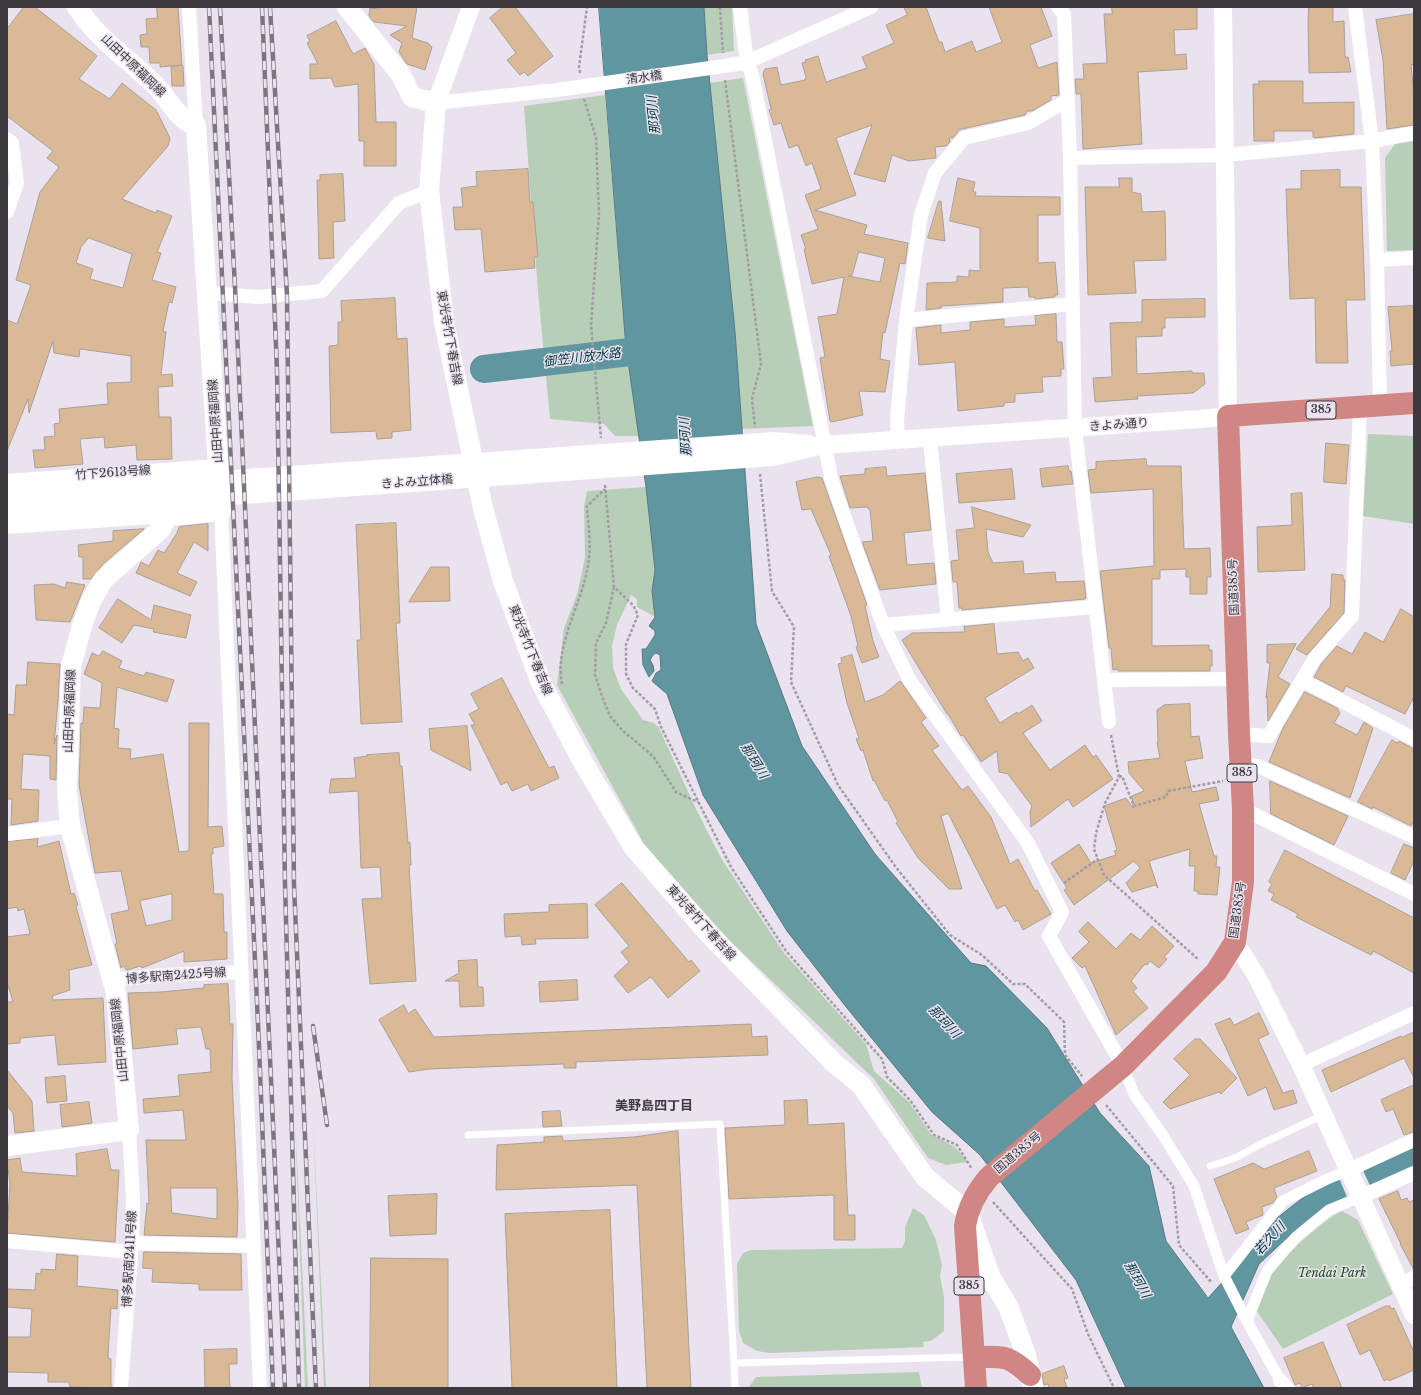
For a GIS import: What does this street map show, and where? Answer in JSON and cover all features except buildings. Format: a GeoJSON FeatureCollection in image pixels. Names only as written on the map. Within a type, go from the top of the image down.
{"type":"FeatureCollection","features":[{"type":"Feature","properties":{"kind":"highway","name":"きよみ通り"},"geometry":{"type":"LineString","coordinates":[[1228,416],[1414,403]]}},
{"type":"Feature","properties":{"kind":"highway","name":"国道385号"},"geometry":{"type":"LineString","coordinates":[[976,1388],[966,1246],[966,1226],[968,1213],[982,1186],[1114,1072],[1216,972],[1235,942],[1243,882],[1244,809],[1239,734],[1228,416]]}},
{"type":"Feature","properties":{"kind":"highway"},"geometry":{"type":"LineString","coordinates":[[974,1357],[1005,1357],[1014,1361],[1031,1382]]}},
{"type":"Feature","properties":{"kind":"main road","name":"山田中原福岡線"},"geometry":{"type":"LineString","coordinates":[[77,7],[106,42],[156,85],[185,122],[196,126],[221,511]]}},
{"type":"Feature","properties":{"kind":"main road"},"geometry":{"type":"LineString","coordinates":[[347,7],[361,15],[401,75],[412,97],[436,104]]}},
{"type":"Feature","properties":{"kind":"main road","name":"東光寺竹下春吉線"},"geometry":{"type":"LineString","coordinates":[[436,104],[429,191],[444,322],[483,508],[503,581],[541,683],[584,764],[634,848],[714,939],[834,1063],[861,1084],[925,1177],[968,1213]]}},
{"type":"Feature","properties":{"kind":"main road"},"geometry":{"type":"LineString","coordinates":[[168,516],[221,511]]}},
{"type":"Feature","properties":{"kind":"main road","name":"山田中原福岡線"},"geometry":{"type":"LineString","coordinates":[[129,1130],[116,993],[111,980],[70,826],[67,789],[71,666],[91,600],[103,580],[160,530],[168,516]]}},
{"type":"Feature","properties":{"kind":"main road"},"geometry":{"type":"LineString","coordinates":[[7,1146],[129,1130]]}},
{"type":"Feature","properties":{"kind":"main road"},"geometry":{"type":"LineString","coordinates":[[968,1213],[991,1278],[1008,1306],[1026,1355],[1031,1382]]}},
{"type":"Feature","properties":{"kind":"street"},"geometry":{"type":"LineString","coordinates":[[189,7],[196,126]]}},
{"type":"Feature","properties":{"kind":"street"},"geometry":{"type":"LineString","coordinates":[[436,104],[471,7]]}},
{"type":"Feature","properties":{"kind":"street"},"geometry":{"type":"LineString","coordinates":[[740,7],[747,62],[752,74],[809,361],[823,445],[832,482],[883,625],[910,681],[1028,843],[1062,912],[1049,936],[1114,1072],[1134,1094],[1194,1186],[1225,1279],[1283,1384]]}},
{"type":"Feature","properties":{"kind":"street","name":"清水橋"},"geometry":{"type":"LineString","coordinates":[[436,104],[726,68],[747,62],[871,7]]}},
{"type":"Feature","properties":{"kind":"street"},"geometry":{"type":"LineString","coordinates":[[1058,7],[1064,14],[1068,100],[1075,428],[1094,607],[1109,722]]}},
{"type":"Feature","properties":{"kind":"street"},"geometry":{"type":"LineString","coordinates":[[1222,7],[1226,155],[1228,416]]}},
{"type":"Feature","properties":{"kind":"street"},"geometry":{"type":"LineString","coordinates":[[1239,734],[1269,736],[1315,658],[1352,616],[1370,406],[1377,260],[1372,140],[1355,7]]}},
{"type":"Feature","properties":{"kind":"street"},"geometry":{"type":"LineString","coordinates":[[898,440],[897,421],[906,320],[921,215],[935,173],[964,138],[1028,123],[1068,100]]}},
{"type":"Feature","properties":{"kind":"street"},"geometry":{"type":"LineString","coordinates":[[1070,158],[1226,155],[1372,140],[1414,134]]}},
{"type":"Feature","properties":{"kind":"street"},"geometry":{"type":"LineString","coordinates":[[7,139],[12,143],[17,183],[7,212]]}},
{"type":"Feature","properties":{"kind":"street"},"geometry":{"type":"LineString","coordinates":[[206,293],[259,297],[322,291],[399,203],[429,191]]}},
{"type":"Feature","properties":{"kind":"street"},"geometry":{"type":"LineString","coordinates":[[1377,260],[1414,258]]}},
{"type":"Feature","properties":{"kind":"street"},"geometry":{"type":"LineString","coordinates":[[906,320],[1072,304]]}},
{"type":"Feature","properties":{"kind":"street","name":"きよみ通り"},"geometry":{"type":"LineString","coordinates":[[773,449],[930,439],[1228,416]]}},
{"type":"Feature","properties":{"kind":"street"},"geometry":{"type":"LineString","coordinates":[[930,439],[948,619]]}},
{"type":"Feature","properties":{"kind":"street","name":"きよみ立体橋"},"geometry":{"type":"LineString","coordinates":[[62,499],[773,449]]}},
{"type":"Feature","properties":{"kind":"street","name":"竹下2613号線"},"geometry":{"type":"LineString","coordinates":[[7,481],[219,466]]}},
{"type":"Feature","properties":{"kind":"street"},"geometry":{"type":"LineString","coordinates":[[7,495],[62,499]]}},
{"type":"Feature","properties":{"kind":"street"},"geometry":{"type":"LineString","coordinates":[[7,512],[62,499]]}},
{"type":"Feature","properties":{"kind":"street"},"geometry":{"type":"LineString","coordinates":[[221,511],[260,1388]]}},
{"type":"Feature","properties":{"kind":"street"},"geometry":{"type":"LineString","coordinates":[[7,528],[168,516]]}},
{"type":"Feature","properties":{"kind":"street"},"geometry":{"type":"LineString","coordinates":[[883,625],[1094,607]]}},
{"type":"Feature","properties":{"kind":"street"},"geometry":{"type":"LineString","coordinates":[[1104,680],[1237,679]]}},
{"type":"Feature","properties":{"kind":"street"},"geometry":{"type":"LineString","coordinates":[[1302,680],[1414,739]]}},
{"type":"Feature","properties":{"kind":"street"},"geometry":{"type":"LineString","coordinates":[[1241,764],[1258,766],[1414,837]]}},
{"type":"Feature","properties":{"kind":"street"},"geometry":{"type":"LineString","coordinates":[[1244,809],[1414,894]]}},
{"type":"Feature","properties":{"kind":"street"},"geometry":{"type":"LineString","coordinates":[[7,834],[70,826]]}},
{"type":"Feature","properties":{"kind":"street"},"geometry":{"type":"LineString","coordinates":[[1235,942],[1256,975],[1301,1065],[1350,1171],[1359,1195],[1407,1281],[1414,1315]]}},
{"type":"Feature","properties":{"kind":"street","name":"博多駅南2425号線"},"geometry":{"type":"LineString","coordinates":[[111,980],[163,975],[242,972]]}},
{"type":"Feature","properties":{"kind":"street"},"geometry":{"type":"LineString","coordinates":[[1301,1065],[1414,1013]]}},
{"type":"Feature","properties":{"kind":"street","name":"博多駅南2411号線"},"geometry":{"type":"LineString","coordinates":[[121,1388],[132,1248],[133,1200],[129,1130]]}},
{"type":"Feature","properties":{"kind":"street"},"geometry":{"type":"LineString","coordinates":[[1225,1279],[1283,1201],[1325,1180],[1350,1171],[1414,1140]]}},
{"type":"Feature","properties":{"kind":"street"},"geometry":{"type":"LineString","coordinates":[[1246,1318],[1267,1271],[1296,1237],[1329,1210],[1359,1195],[1414,1173]]}},
{"type":"Feature","properties":{"kind":"street"},"geometry":{"type":"LineString","coordinates":[[7,1241],[132,1248],[254,1246]]}},
{"type":"Feature","properties":{"kind":"lane"},"geometry":{"type":"LineString","coordinates":[[1210,1166],[1235,1158],[1323,1115]]}},
{"type":"Feature","properties":{"kind":"lane"},"geometry":{"type":"LineString","coordinates":[[468,1135],[720,1124],[735,1388]]}},
{"type":"Feature","properties":{"kind":"lane"},"geometry":{"type":"LineString","coordinates":[[734,1363],[974,1357]]}},
{"type":"Feature","properties":{"kind":"path"},"geometry":{"type":"LineString","coordinates":[[580,74],[579,67],[587,7]]}},
{"type":"Feature","properties":{"kind":"path"},"geometry":{"type":"LineString","coordinates":[[720,7],[761,364],[752,399],[755,430]]}},
{"type":"Feature","properties":{"kind":"path"},"geometry":{"type":"LineString","coordinates":[[584,95],[586,109],[596,138],[599,214],[591,325],[601,440]]}},
{"type":"Feature","properties":{"kind":"path"},"geometry":{"type":"LineString","coordinates":[[759,469],[772,591],[794,627],[791,682],[838,785],[895,866],[950,935],[982,955],[1013,984],[1025,984],[1064,1022],[1065,1055],[1084,1079]]}},
{"type":"Feature","properties":{"kind":"path"},"geometry":{"type":"LineString","coordinates":[[605,482],[614,587],[606,623],[596,643],[595,675],[610,716],[622,730],[652,756],[676,792],[698,802]]}},
{"type":"Feature","properties":{"kind":"path"},"geometry":{"type":"LineString","coordinates":[[563,688],[560,675],[566,631],[581,597],[589,558],[587,506],[606,488]]}},
{"type":"Feature","properties":{"kind":"path"},"geometry":{"type":"LineString","coordinates":[[614,587],[633,605],[638,615],[626,644],[626,674],[633,688],[655,709],[661,727],[731,867],[786,951],[882,1059],[887,1077],[910,1100],[934,1135],[957,1145],[982,1186],[1072,1289],[1088,1334],[1114,1388]]}},
{"type":"Feature","properties":{"kind":"path"},"geometry":{"type":"LineString","coordinates":[[1109,722],[1119,777],[1105,803],[1096,832],[1094,849],[1104,875],[1199,960]]}},
{"type":"Feature","properties":{"kind":"path"},"geometry":{"type":"LineString","coordinates":[[1119,777],[1122,776],[1134,806],[1166,796],[1168,791],[1223,781]]}},
{"type":"Feature","properties":{"kind":"path"},"geometry":{"type":"LineString","coordinates":[[1052,891],[1098,859]]}},
{"type":"Feature","properties":{"kind":"path"},"geometry":{"type":"LineString","coordinates":[[1104,1103],[1173,1186],[1179,1245],[1213,1284],[1225,1279]]}},
{"type":"Feature","properties":{"kind":"green space"},"geometry":{"type":"Polygon","coordinates":[[[704,7],[732,7],[734,51],[707,55],[704,7]]]}},
{"type":"Feature","properties":{"kind":"green space"},"geometry":{"type":"Polygon","coordinates":[[[743,78],[813,426],[742,429],[735,331],[710,83],[743,78]]]}},
{"type":"Feature","properties":{"kind":"green space"},"geometry":{"type":"Polygon","coordinates":[[[605,95],[626,347],[639,436],[615,436],[604,424],[550,419],[538,292],[524,106],[605,95]]]}},
{"type":"Feature","properties":{"kind":"green space"},"geometry":{"type":"Polygon","coordinates":[[[1414,141],[1414,250],[1387,251],[1385,158],[1395,144],[1414,141]]]}},
{"type":"Feature","properties":{"kind":"green space"},"geometry":{"type":"Polygon","coordinates":[[[1368,434],[1414,436],[1414,524],[1363,516],[1368,434]]]}},
{"type":"Feature","properties":{"kind":"green space"},"geometry":{"type":"Polygon","coordinates":[[[646,487],[655,570],[652,591],[655,617],[637,607],[637,599],[631,595],[617,625],[612,646],[613,668],[621,689],[643,720],[654,723],[659,728],[696,809],[721,858],[784,953],[866,1044],[874,1071],[909,1102],[931,1134],[955,1147],[968,1162],[946,1165],[928,1158],[874,1079],[728,939],[644,844],[557,685],[564,628],[577,595],[585,557],[584,507],[587,491],[646,487]]]}},
{"type":"Feature","properties":{"kind":"green space"},"geometry":{"type":"Polygon","coordinates":[[[313,1118],[326,1388],[324,1388],[313,1118]]]}},
{"type":"Feature","properties":{"kind":"green space"},"geometry":{"type":"Polygon","coordinates":[[[295,1119],[308,1388],[305,1388],[295,1119]]]}},
{"type":"Feature","properties":{"kind":"green space"},"geometry":{"type":"Polygon","coordinates":[[[913,1208],[924,1215],[936,1240],[942,1265],[940,1276],[944,1297],[944,1331],[931,1341],[923,1342],[924,1347],[770,1353],[757,1351],[743,1343],[739,1331],[737,1264],[743,1253],[751,1250],[902,1248],[905,1241],[905,1227],[913,1208]]]}},
{"type":"Feature","properties":{"kind":"green space","name":"Tendai Park"},"geometry":{"type":"Polygon","coordinates":[[[1342,1211],[1358,1220],[1393,1294],[1283,1349],[1256,1310],[1266,1286],[1277,1266],[1294,1248],[1325,1221],[1342,1211]]]}},
{"type":"Feature","properties":{"kind":"green space"},"geometry":{"type":"Polygon","coordinates":[[[919,1372],[922,1388],[748,1388],[756,1377],[919,1372]]]}},
{"type":"Feature","properties":{"kind":"water"},"geometry":{"type":"Polygon","coordinates":[[[599,7],[704,7],[707,55],[735,331],[756,624],[802,746],[875,854],[971,963],[986,966],[1047,1028],[1100,1113],[1149,1166],[1166,1241],[1208,1298],[1248,1254],[1277,1218],[1314,1189],[1414,1145],[1414,1169],[1329,1205],[1292,1233],[1259,1264],[1231,1327],[1264,1388],[1126,1388],[1076,1280],[980,1155],[932,1112],[847,1008],[787,931],[703,795],[667,694],[652,681],[656,673],[661,670],[660,655],[656,653],[650,660],[654,671],[649,677],[643,665],[642,649],[646,649],[655,635],[655,631],[649,626],[655,617],[652,591],[655,570],[646,487],[626,347],[599,7]]]}},
{"type":"Feature","properties":{"kind":"pier"},"geometry":{"type":"Polygon","coordinates":[[[1362,1168],[1371,1188],[1347,1197],[1339,1178],[1362,1168]]]}},
{"type":"Feature","properties":{"kind":"waterway","name":"御笠川放水路"},"geometry":{"type":"LineString","coordinates":[[484,369],[664,348]]}},
{"type":"Feature","properties":{"kind":"railway"},"geometry":{"type":"LineString","coordinates":[[209,7],[258,1023],[273,1388]]}},
{"type":"Feature","properties":{"kind":"railway"},"geometry":{"type":"LineString","coordinates":[[220,7],[235,287],[285,1388]]}},
{"type":"Feature","properties":{"kind":"railway"},"geometry":{"type":"LineString","coordinates":[[262,7],[277,370],[285,884],[299,1388]]}},
{"type":"Feature","properties":{"kind":"railway"},"geometry":{"type":"LineString","coordinates":[[270,7],[287,295],[294,885],[316,1388]]}},
{"type":"Feature","properties":{"kind":"railway"},"geometry":{"type":"LineString","coordinates":[[313,1026],[327,1125]]}},
{"type":"Feature","properties":{"kind":"district","name":"美野島四丁目"},"geometry":{"type":"Point","coordinates":[654,1106]}},
{"type":"Feature","properties":{"kind":"water label","name":"那珂川"},"geometry":{"type":"Point","coordinates":[654,115]}},
{"type":"Feature","properties":{"kind":"water label","name":"那珂川"},"geometry":{"type":"Point","coordinates":[686,437]}},
{"type":"Feature","properties":{"kind":"water label","name":"那珂川"},"geometry":{"type":"Point","coordinates":[754,761]}},
{"type":"Feature","properties":{"kind":"water label","name":"那珂川"},"geometry":{"type":"Point","coordinates":[944,1022]}},
{"type":"Feature","properties":{"kind":"water label","name":"若久川"},"geometry":{"type":"Point","coordinates":[1270,1239]}},
{"type":"Feature","properties":{"kind":"water label","name":"那珂川"},"geometry":{"type":"Point","coordinates":[1137,1280]}}]}
